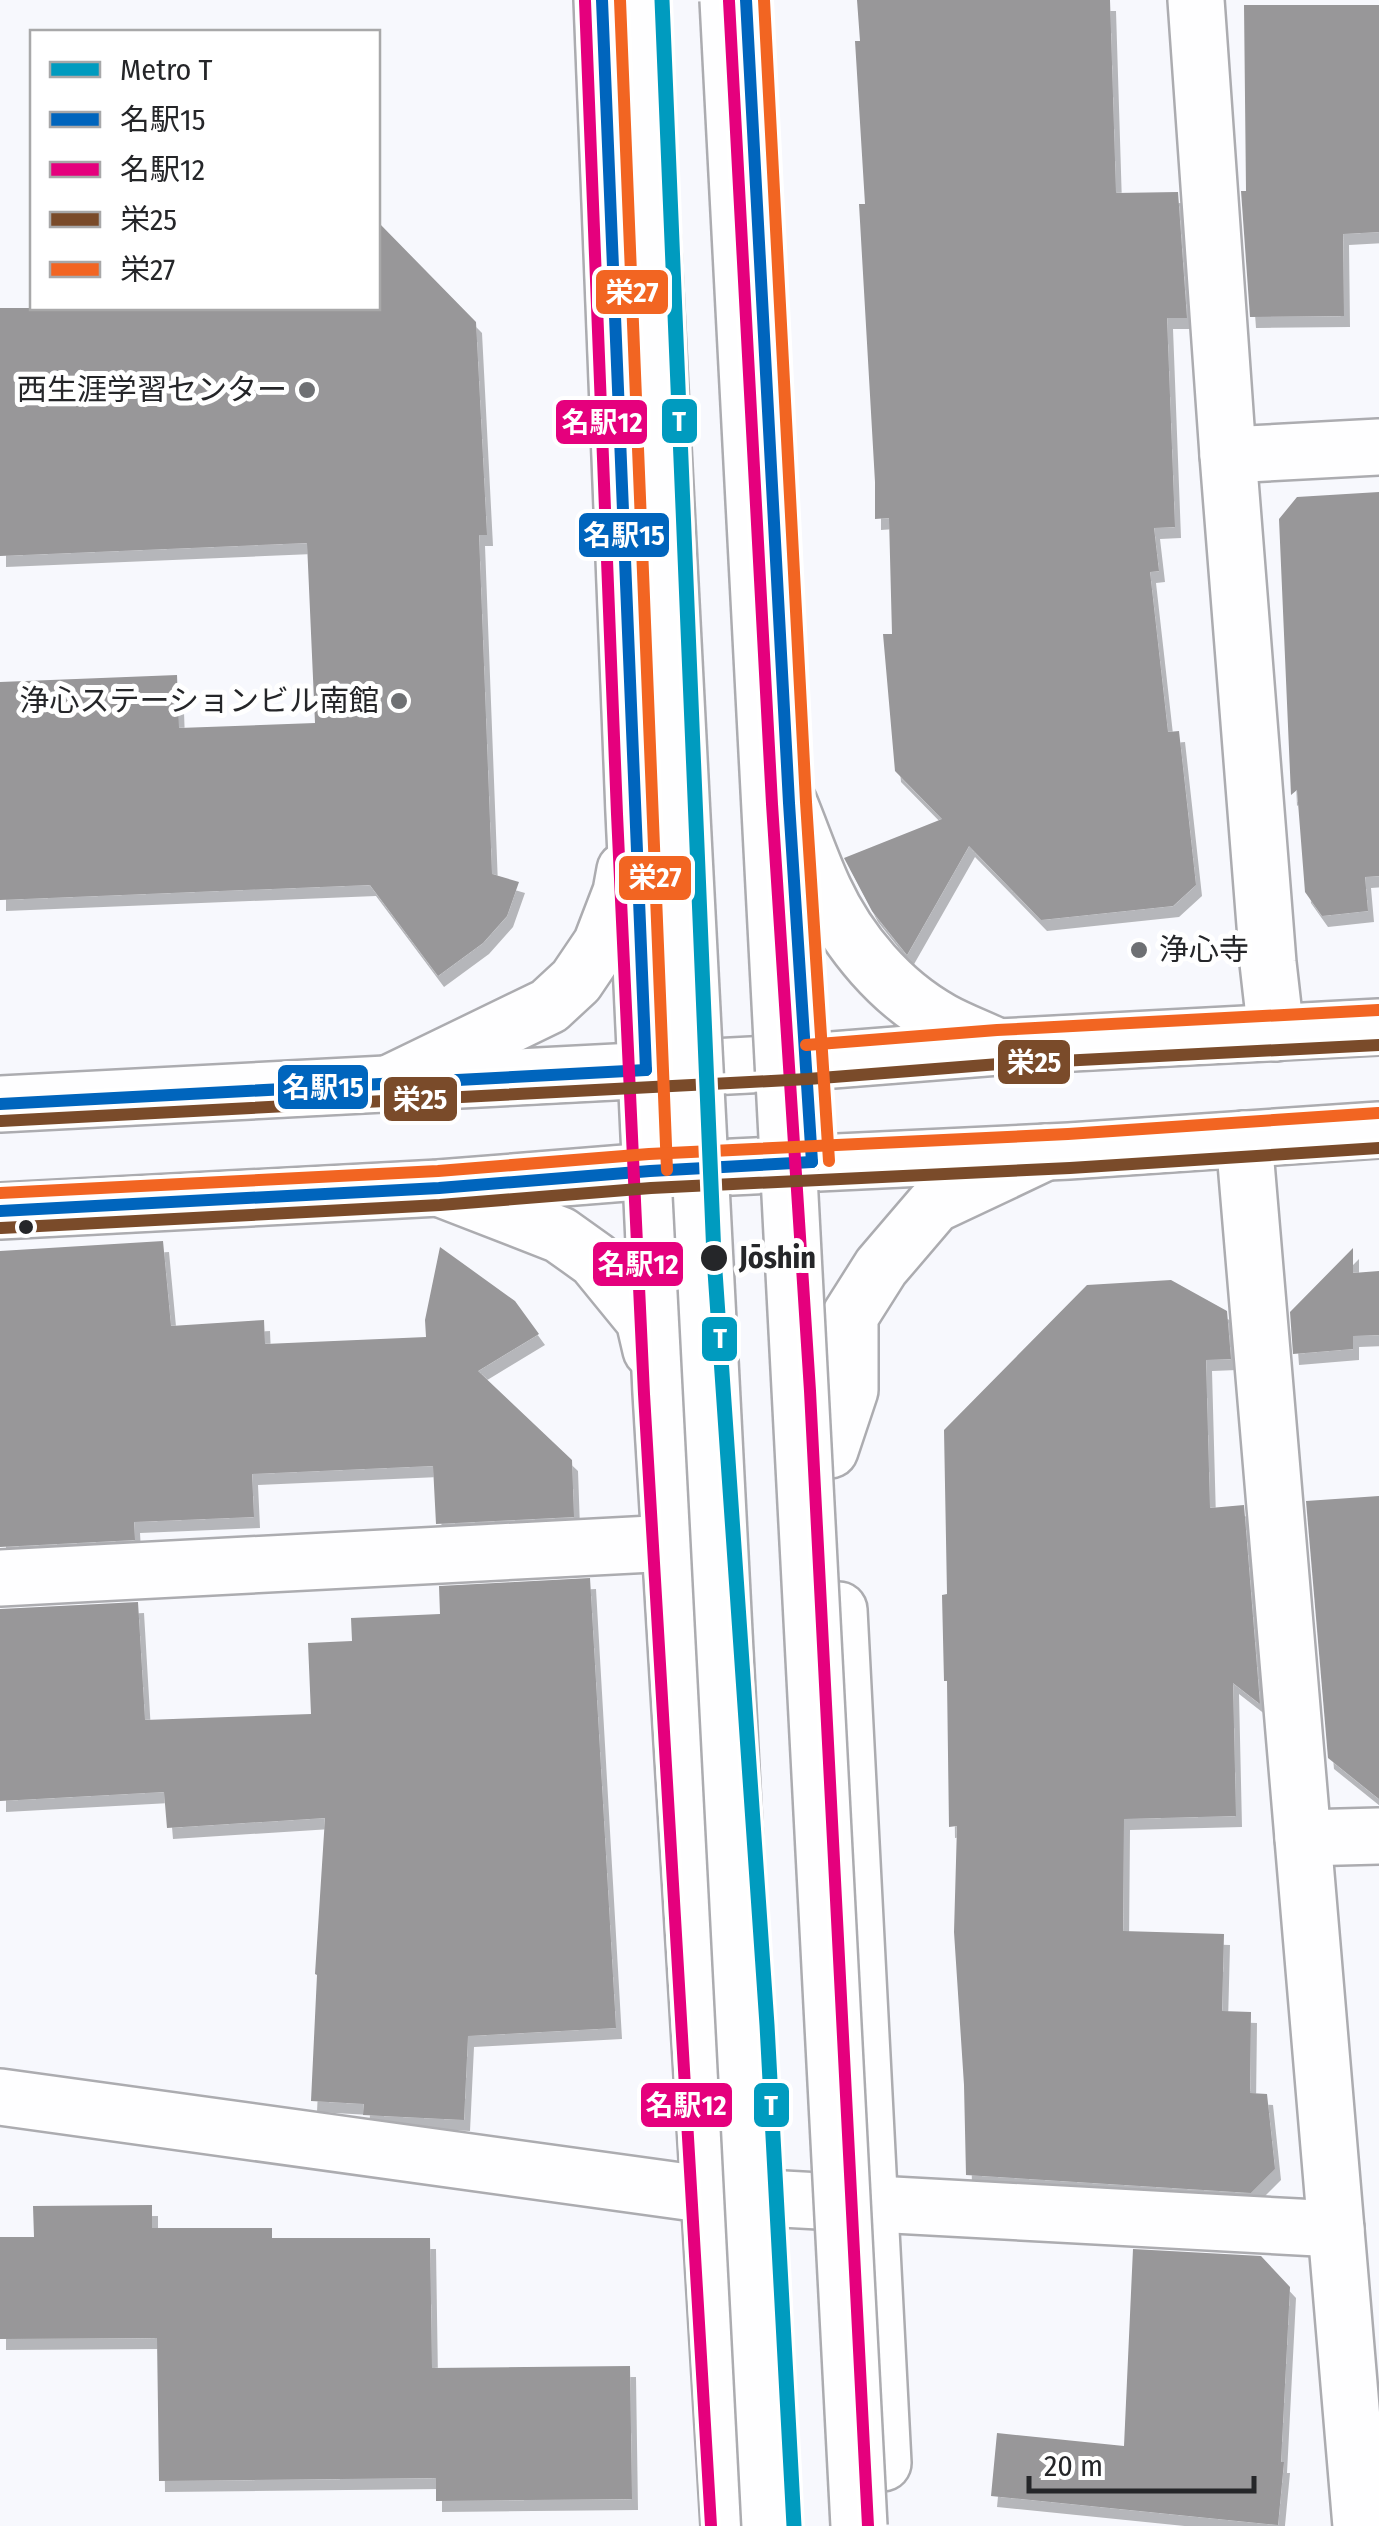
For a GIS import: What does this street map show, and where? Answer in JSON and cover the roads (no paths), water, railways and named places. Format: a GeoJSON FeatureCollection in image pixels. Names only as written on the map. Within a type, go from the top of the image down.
{"type":"FeatureCollection","features":[{"type":"Feature","properties":{"kind":"main road"},"geometry":{"type":"LineString","coordinates":[[602,0],[650,1171],[729,2526]]}},
{"type":"Feature","properties":{"kind":"main road"},"geometry":{"type":"LineString","coordinates":[[640,0],[770,2526]]}},
{"type":"Feature","properties":{"kind":"main road"},"geometry":{"type":"LineString","coordinates":[[728,0],[858,2526]]}},
{"type":"Feature","properties":{"kind":"main road"},"geometry":{"type":"LineString","coordinates":[[746,0],[789,803],[830,1450],[886,2526]]}},
{"type":"Feature","properties":{"kind":"main road"},"geometry":{"type":"LineString","coordinates":[[1196,0],[1228,455],[1276,1033]]}},
{"type":"Feature","properties":{"kind":"main road"},"geometry":{"type":"LineString","coordinates":[[1228,455],[1379,447]]}},
{"type":"Feature","properties":{"kind":"main road"},"geometry":{"type":"LineString","coordinates":[[789,803],[824,891],[851,938],[881,973],[940,1020],[998,1046]]}},
{"type":"Feature","properties":{"kind":"main road"},"geometry":{"type":"LineString","coordinates":[[390,1083],[550,1006],[576,982],[601,944],[622,892],[634,814]]}},
{"type":"Feature","properties":{"kind":"main road"},"geometry":{"type":"LineString","coordinates":[[0,1104],[807,1062],[998,1046],[1379,1027]]}},
{"type":"Feature","properties":{"kind":"main road"},"geometry":{"type":"LineString","coordinates":[[0,1211],[1379,1130]]}},
{"type":"Feature","properties":{"kind":"main road"},"geometry":{"type":"LineString","coordinates":[[1244,1140],[1336,2229],[1367,2463],[1360,2526]]}},
{"type":"Feature","properties":{"kind":"main road"},"geometry":{"type":"LineString","coordinates":[[830,1450],[850,1390],[850,1316],[881,1267],[934,1204],[1046,1152]]}},
{"type":"Feature","properties":{"kind":"main road"},"geometry":{"type":"LineString","coordinates":[[439,1188],[560,1235],[595,1260],[644,1320],[662,1397]]}},
{"type":"Feature","properties":{"kind":"main road"},"geometry":{"type":"LineString","coordinates":[[0,1578],[671,1543]]}},
{"type":"Feature","properties":{"kind":"main road"},"geometry":{"type":"LineString","coordinates":[[1303,1838],[1379,1836]]}},
{"type":"Feature","properties":{"kind":"main road"},"geometry":{"type":"LineString","coordinates":[[0,2097],[709,2195],[1336,2229]]}},
{"type":"Feature","properties":{"kind":"metro line","name":"T"},"geometry":{"type":"LineString","coordinates":[[662,0],[714,1257],[767,2025],[794,2526]]}},
{"type":"Feature","properties":{"kind":"place","name":"西生涯学習センター"},"geometry":{"type":"Point","coordinates":[307,390]}},
{"type":"Feature","properties":{"kind":"place","name":"浄心ステーションビル南館"},"geometry":{"type":"Point","coordinates":[399,701]}},
{"type":"Feature","properties":{"kind":"place","name":"浄心寺"},"geometry":{"type":"Point","coordinates":[1139,950]}},
{"type":"Feature","properties":{"kind":"place","name":"Jōshin"},"geometry":{"type":"Point","coordinates":[714,1258]}}]}
